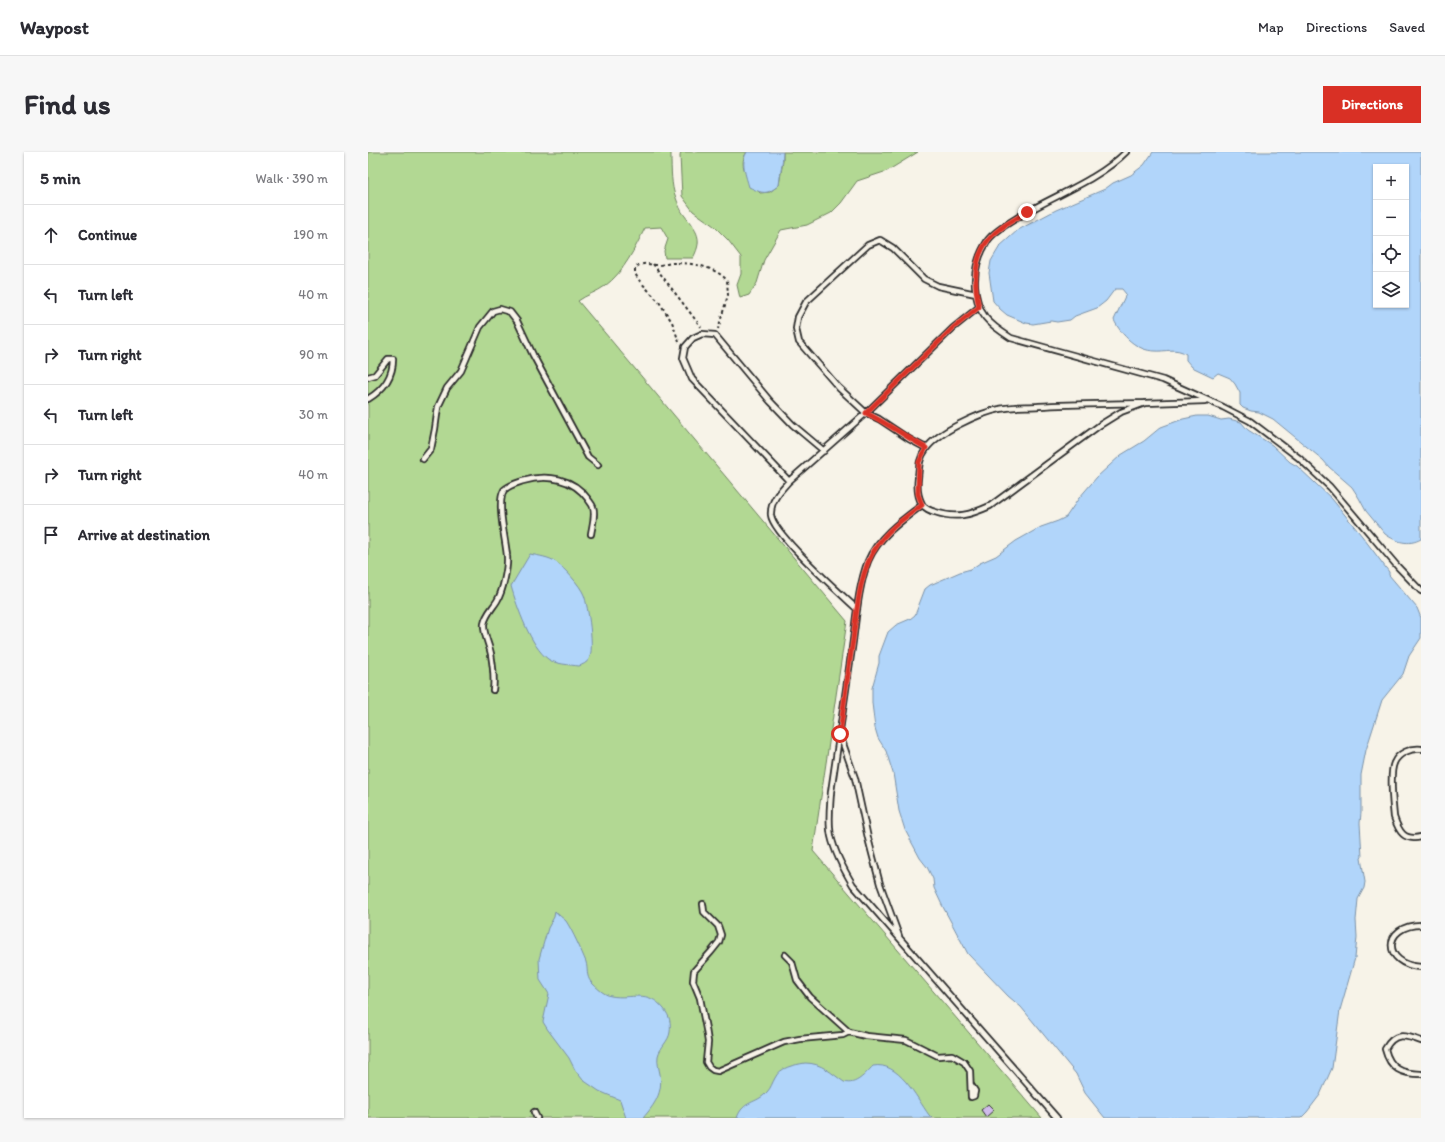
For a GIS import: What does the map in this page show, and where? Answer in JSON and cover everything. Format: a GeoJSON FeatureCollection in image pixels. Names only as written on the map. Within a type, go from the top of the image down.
{"type":"FeatureCollection","features":[{"type":"Feature","properties":{"kind":"lane"},"geometry":{"type":"LineString","coordinates":[[1126,152],[1117,162],[1091,178],[1027,212],[1005,226],[989,240],[978,259],[975,279],[979,307],[986,320],[995,328],[1011,338],[1163,380],[1250,421],[1299,458],[1330,487],[1398,567],[1421,590]]}},
{"type":"Feature","properties":{"kind":"lane"},"geometry":{"type":"LineString","coordinates":[[926,448],[909,439],[879,419],[866,413],[839,388],[799,342],[796,329],[798,316],[806,302],[868,245],[880,240],[894,248],[924,279],[938,286],[976,294]]}},
{"type":"Feature","properties":{"kind":"lane"},"geometry":{"type":"LineString","coordinates":[[857,609],[808,563],[774,525],[771,516],[772,505],[777,493],[789,481],[866,413],[953,328],[979,307]]}},
{"type":"Feature","properties":{"kind":"lane"},"geometry":{"type":"LineString","coordinates":[[423,459],[431,449],[436,429],[438,407],[446,388],[461,371],[480,327],[493,311],[500,309],[510,312],[517,321],[532,355],[588,457],[598,465]]}},
{"type":"Feature","properties":{"kind":"lane"},"geometry":{"type":"LineString","coordinates":[[789,481],[692,380],[683,358],[685,347],[693,338],[702,334],[715,335],[770,401],[793,425],[824,451]]}},
{"type":"Feature","properties":{"kind":"lane"},"geometry":{"type":"LineString","coordinates":[[368,377],[375,375],[388,359],[392,359],[393,368],[389,379],[382,388],[368,399]]}},
{"type":"Feature","properties":{"kind":"lane"},"geometry":{"type":"LineString","coordinates":[[1145,403],[1121,412],[1100,425],[990,506],[974,513],[957,516],[932,512],[922,505],[918,494],[919,462],[926,448],[956,426],[977,417],[1000,409],[1074,404],[1207,400]]}},
{"type":"Feature","properties":{"kind":"lane"},"geometry":{"type":"LineString","coordinates":[[493,690],[495,678],[484,626],[486,618],[498,600],[502,588],[507,558],[500,511],[501,499],[504,490],[513,484],[532,478],[553,477],[573,484],[584,492],[593,506],[591,534]]}},
{"type":"Feature","properties":{"kind":"lane"},"geometry":{"type":"LineString","coordinates":[[922,505],[905,517],[877,545],[868,561],[863,577],[857,609],[831,792],[829,818],[831,836],[840,862],[853,885],[1056,1118]]}},
{"type":"Feature","properties":{"kind":"lane"},"geometry":{"type":"LineString","coordinates":[[840,734],[855,778],[880,884],[901,940]]}},
{"type":"Feature","properties":{"kind":"lane"},"geometry":{"type":"LineString","coordinates":[[1421,749],[1407,751],[1401,755],[1394,763],[1392,774],[1395,822],[1405,836],[1410,839],[1421,837]]}},
{"type":"Feature","properties":{"kind":"lane"},"geometry":{"type":"LineString","coordinates":[[703,904],[704,912],[718,926],[721,935],[719,942],[712,952],[694,971],[693,981],[700,998],[704,1015],[708,1042],[706,1062],[709,1067],[718,1071],[784,1042],[843,1035],[849,1032]]}},
{"type":"Feature","properties":{"kind":"lane"},"geometry":{"type":"LineString","coordinates":[[1421,925],[1410,925],[1400,930],[1393,939],[1391,947],[1396,958],[1414,967],[1421,967]]}},
{"type":"Feature","properties":{"kind":"lane"},"geometry":{"type":"LineString","coordinates":[[785,955],[792,962],[797,980],[810,998],[849,1032],[866,1036],[906,1040],[938,1056],[952,1056],[964,1062],[970,1071],[971,1085]]}},
{"type":"Feature","properties":{"kind":"lane"},"geometry":{"type":"LineString","coordinates":[[1421,1042],[1409,1037],[1398,1037],[1389,1042],[1385,1049],[1387,1058],[1392,1066],[1404,1072],[1421,1074]]}},
{"type":"Feature","properties":{"kind":"lane"},"geometry":{"type":"LineString","coordinates":[[534,1112],[537,1118]]}},
{"type":"Feature","properties":{"kind":"path"},"geometry":{"type":"LineString","coordinates":[[683,358],[672,322],[659,302],[638,279],[635,273],[634,268],[639,264],[674,263],[696,265],[718,272],[727,280],[728,295],[715,335]]}},
{"type":"Feature","properties":{"kind":"path"},"geometry":{"type":"LineString","coordinates":[[653,264],[706,335]]}},
{"type":"Feature","properties":{"kind":"green space"},"geometry":{"type":"Polygon","coordinates":[[[368,152],[671,152],[674,192],[681,210],[694,228],[698,238],[698,244],[693,258],[665,258],[664,251],[668,239],[661,227],[645,228],[618,274],[605,286],[578,301],[847,621],[813,851],[1042,1118],[368,1118],[368,152]]]}},
{"type":"Feature","properties":{"kind":"green space"},"geometry":{"type":"Polygon","coordinates":[[[681,152],[747,152],[743,163],[744,168],[749,179],[760,193],[770,192],[779,185],[783,152],[918,152],[887,171],[857,181],[841,203],[831,213],[807,225],[781,230],[764,260],[757,283],[749,295],[740,298],[737,285],[741,274],[741,257],[728,240],[714,226],[693,211],[682,196],[681,152]]]}},
{"type":"Feature","properties":{"kind":"water"},"geometry":{"type":"Polygon","coordinates":[[[747,152],[783,152],[779,185],[768,192],[761,192],[749,187],[744,165],[747,152]]]}},
{"type":"Feature","properties":{"kind":"water"},"geometry":{"type":"Polygon","coordinates":[[[1153,152],[1421,152],[1421,539],[1407,543],[1398,541],[1385,534],[1366,511],[1352,487],[1323,460],[1273,419],[1259,412],[1243,408],[1240,405],[1240,393],[1230,378],[1218,373],[1213,377],[1192,367],[1186,360],[1186,354],[1182,352],[1174,350],[1148,350],[1130,341],[1117,326],[1114,320],[1126,294],[1122,289],[1115,289],[1106,301],[1097,308],[1075,316],[1070,320],[1057,322],[1051,321],[1033,324],[1026,323],[1007,315],[993,301],[989,273],[991,261],[1000,246],[1018,230],[1056,210],[1105,189],[1113,183],[1131,175],[1144,165],[1153,152]]]}},
{"type":"Feature","properties":{"kind":"water"},"geometry":{"type":"Polygon","coordinates":[[[1197,416],[1208,416],[1221,420],[1229,419],[1241,422],[1248,430],[1272,445],[1290,462],[1297,466],[1332,499],[1389,572],[1389,575],[1417,608],[1421,618],[1421,638],[1409,656],[1403,674],[1382,700],[1366,750],[1361,775],[1360,823],[1361,858],[1365,882],[1364,888],[1358,899],[1355,958],[1340,1010],[1332,1068],[1320,1095],[1301,1118],[1105,1118],[1085,1093],[1076,1074],[1021,1007],[1008,996],[968,954],[942,905],[927,867],[920,858],[905,830],[899,811],[893,773],[886,751],[878,738],[875,728],[872,688],[879,663],[879,656],[888,632],[896,625],[910,619],[915,615],[925,589],[930,585],[960,572],[971,569],[996,556],[1016,541],[1041,527],[1066,517],[1079,498],[1097,477],[1121,455],[1144,441],[1161,427],[1183,419],[1197,416]]]}},
{"type":"Feature","properties":{"kind":"water"},"geometry":{"type":"Polygon","coordinates":[[[530,554],[556,562],[572,577],[584,595],[589,618],[591,654],[587,662],[579,666],[554,662],[548,659],[536,645],[525,626],[511,586],[530,554]]]}},
{"type":"Feature","properties":{"kind":"water"},"geometry":{"type":"Polygon","coordinates":[[[555,911],[566,921],[571,930],[586,962],[588,977],[595,986],[611,996],[639,996],[652,999],[664,1009],[669,1017],[670,1032],[658,1056],[661,1081],[659,1093],[651,1108],[643,1118],[626,1118],[620,1100],[599,1091],[583,1080],[543,1022],[549,994],[540,980],[539,959],[548,928],[554,917],[555,911]]]}},
{"type":"Feature","properties":{"kind":"water"},"geometry":{"type":"Polygon","coordinates":[[[811,1063],[821,1067],[848,1083],[856,1081],[873,1066],[882,1066],[891,1069],[906,1082],[932,1118],[737,1118],[746,1105],[759,1099],[770,1089],[780,1071],[788,1067],[811,1063]]]}},
{"type":"Feature","properties":{"kind":"building"},"geometry":{"type":"Polygon","coordinates":[[[988,1104],[994,1110],[986,1117],[981,1110],[988,1104]]]}},
{"type":"Feature","properties":{"kind":"route"},"geometry":{"type":"LineString","coordinates":[[840,734],[857,609],[863,577],[868,561],[877,545],[888,533],[905,517],[922,505],[918,494],[919,462],[926,448],[909,439],[879,419],[866,413],[953,328],[979,307],[975,279],[978,259],[989,240],[1005,226],[1027,212]]}}]}
